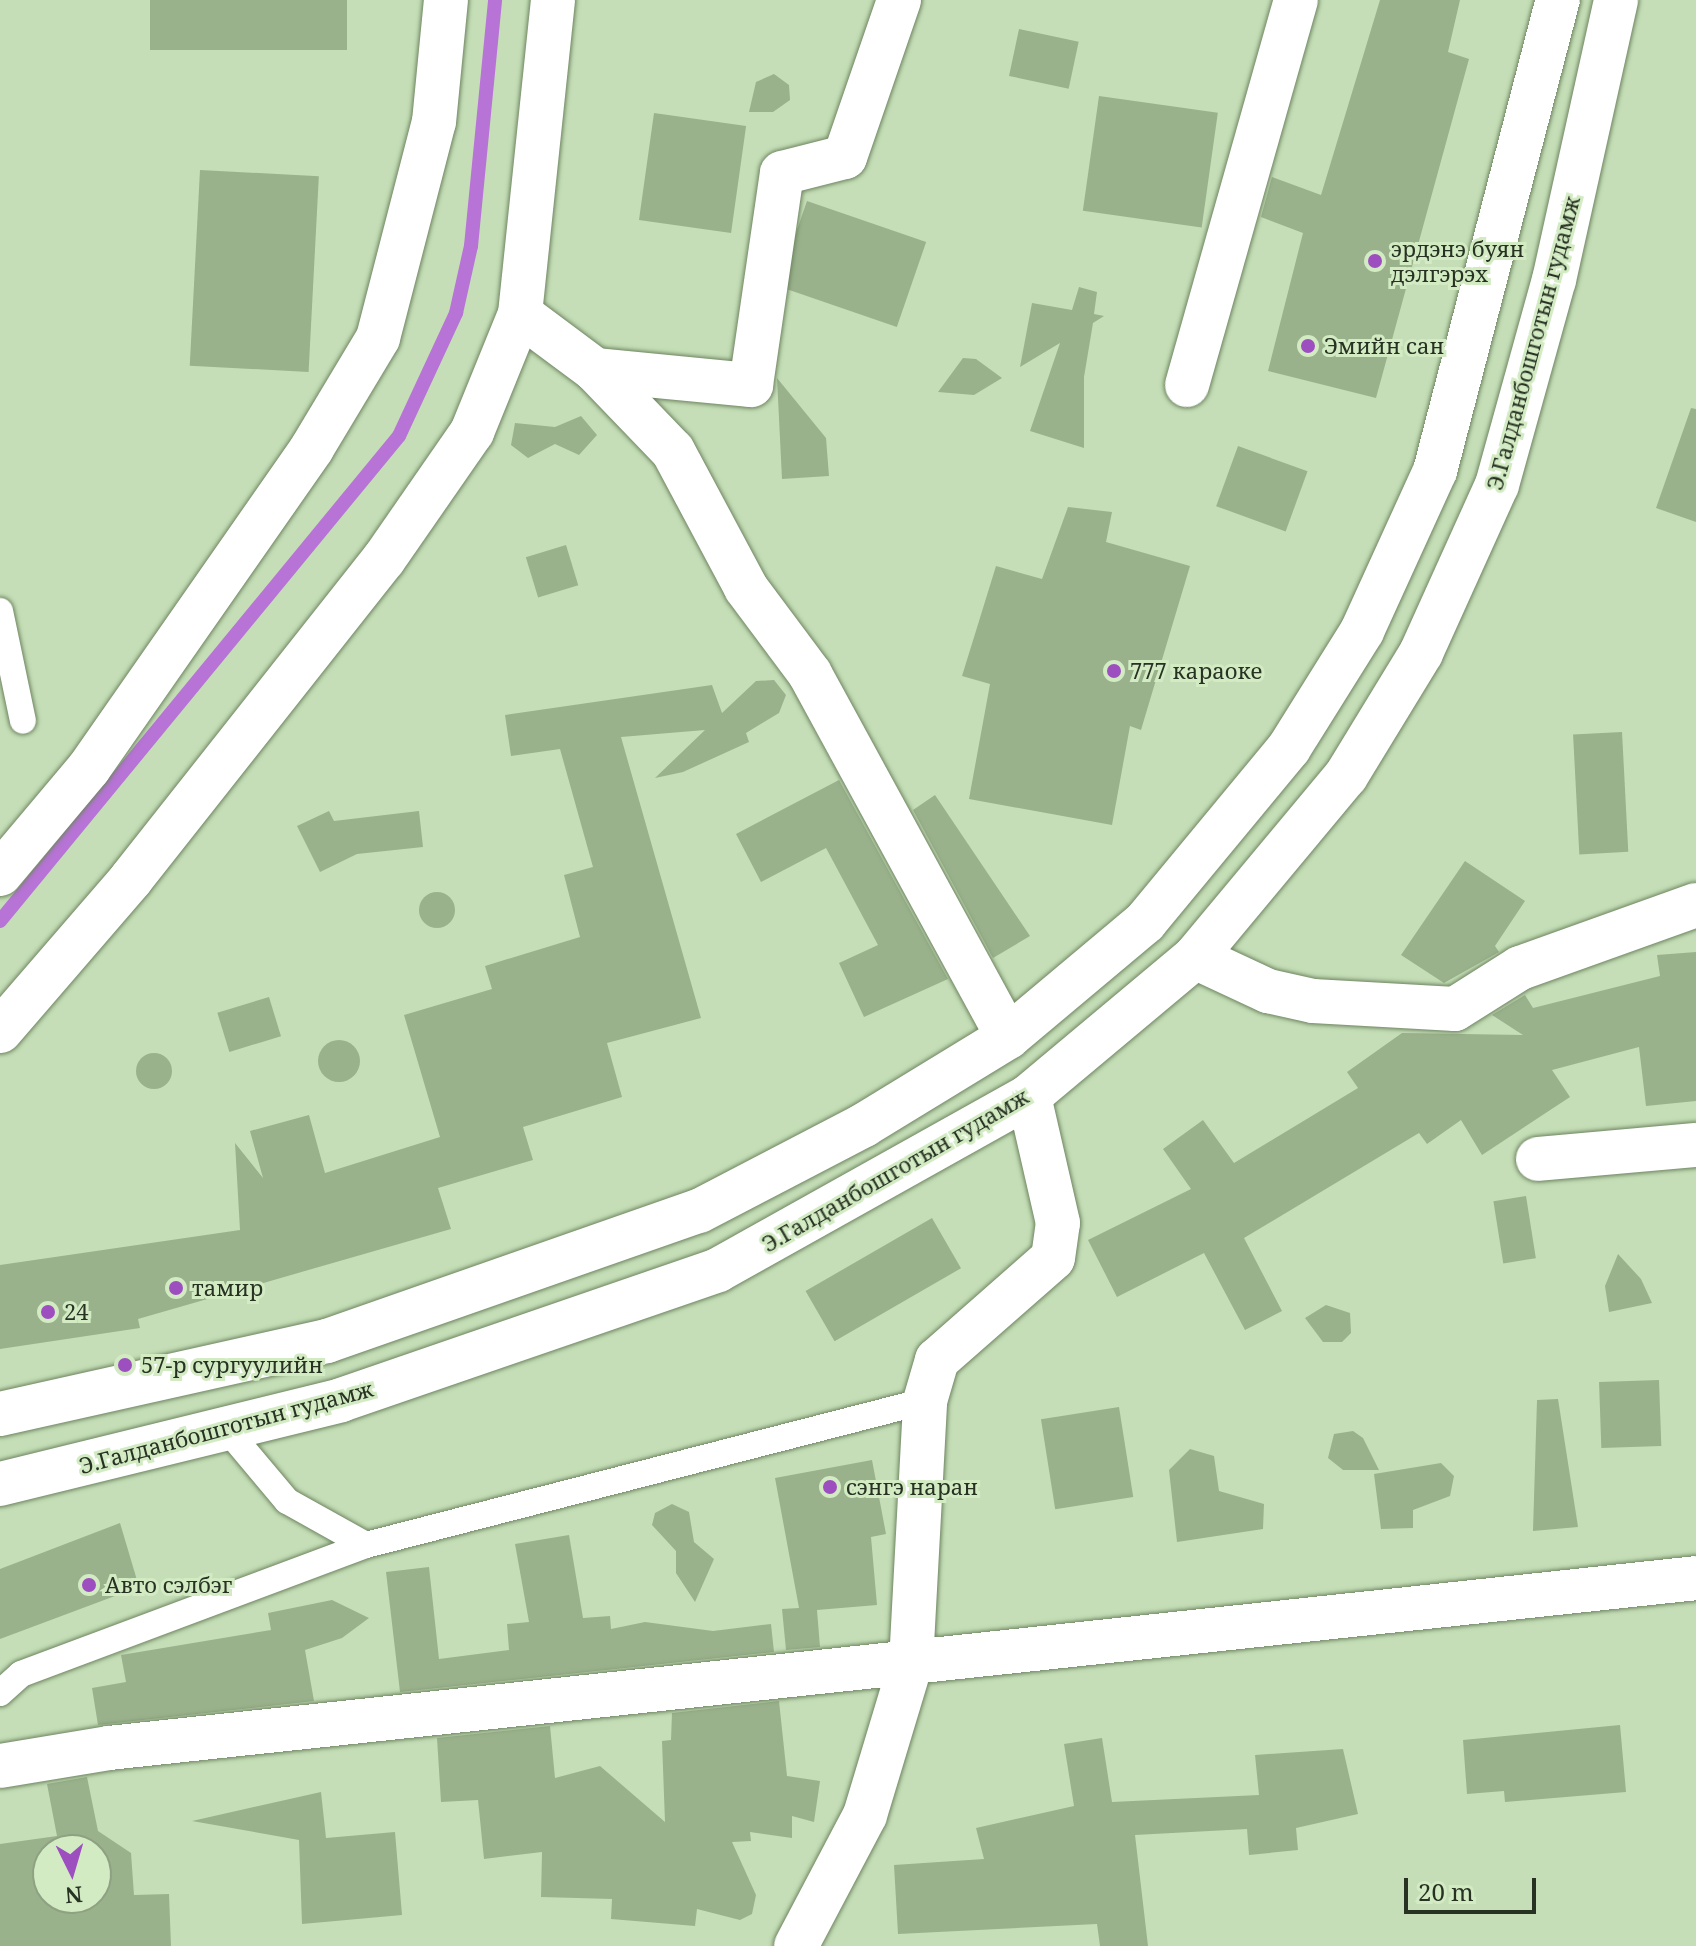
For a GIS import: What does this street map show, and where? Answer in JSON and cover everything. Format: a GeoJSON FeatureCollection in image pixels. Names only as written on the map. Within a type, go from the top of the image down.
{"type":"FeatureCollection","features":[{"type":"Feature","properties":{"kind":"street"},"geometry":{"type":"LineString","coordinates":[[0,874],[89,768],[312,448],[378,338],[434,122],[446,0]]}},
{"type":"Feature","properties":{"kind":"street"},"geometry":{"type":"LineString","coordinates":[[0,1031],[131,879],[384,559],[472,432],[520,314],[553,0]]}},
{"type":"Feature","properties":{"kind":"street"},"geometry":{"type":"LineString","coordinates":[[595,370],[751,385],[782,173],[845,157],[899,0]]}},
{"type":"Feature","properties":{"kind":"street"},"geometry":{"type":"LineString","coordinates":[[1187,385],[1296,0]]}},
{"type":"Feature","properties":{"kind":"street"},"geometry":{"type":"LineString","coordinates":[[0,1414],[327,1341],[569,1260],[699,1211],[864,1125],[1008,1037],[1145,922],[1226,831],[1289,748],[1362,631],[1435,471],[1558,0]]}},
{"type":"Feature","properties":{"kind":"street","name":"Э.Галданбошготын гудамж"},"geometry":{"type":"LineString","coordinates":[[0,1484],[229,1432],[718,1270],[1029,1096],[1195,957],[1346,776],[1421,653],[1497,485],[1554,280],[1616,0]]}},
{"type":"Feature","properties":{"kind":"street"},"geometry":{"type":"LineString","coordinates":[[520,314],[595,370],[673,451],[746,588],[810,674],[1008,1037]]}},
{"type":"Feature","properties":{"kind":"street"},"geometry":{"type":"LineString","coordinates":[[1195,957],[1268,991],[1313,1001],[1455,1009],[1520,968],[1696,905]]}},
{"type":"Feature","properties":{"kind":"street"},"geometry":{"type":"LineString","coordinates":[[796,1946],[865,1815],[911,1663],[925,1401],[937,1360],[1053,1258],[1058,1223],[1029,1096]]}},
{"type":"Feature","properties":{"kind":"street"},"geometry":{"type":"LineString","coordinates":[[1538,1159],[1696,1145]]}},
{"type":"Feature","properties":{"kind":"street"},"geometry":{"type":"LineString","coordinates":[[0,1766],[109,1748],[1696,1578]]}},
{"type":"Feature","properties":{"kind":"lane"},"geometry":{"type":"LineString","coordinates":[[0,611],[23,721]]}},
{"type":"Feature","properties":{"kind":"lane"},"geometry":{"type":"LineString","coordinates":[[0,1693],[21,1674],[366,1545],[925,1401]]}},
{"type":"Feature","properties":{"kind":"lane"},"geometry":{"type":"LineString","coordinates":[[229,1432],[287,1501],[366,1545]]}},
{"type":"Feature","properties":{"kind":"building"},"geometry":{"type":"Polygon","coordinates":[[[150,0],[347,0],[347,50],[150,50],[150,0]]]}},
{"type":"Feature","properties":{"kind":"building"},"geometry":{"type":"Polygon","coordinates":[[[1380,0],[1460,0],[1448,52],[1469,59],[1376,398],[1268,371],[1303,233],[1261,217],[1272,177],[1321,195],[1380,0]]]}},
{"type":"Feature","properties":{"kind":"building"},"geometry":{"type":"Polygon","coordinates":[[[1019,29],[1079,42],[1069,89],[1009,76],[1019,29]]]}},
{"type":"Feature","properties":{"kind":"building"},"geometry":{"type":"Polygon","coordinates":[[[774,74],[789,85],[790,100],[773,112],[749,112],[756,82],[774,74]]]}},
{"type":"Feature","properties":{"kind":"building"},"geometry":{"type":"Polygon","coordinates":[[[1099,96],[1218,113],[1202,228],[1083,211],[1099,96]]]}},
{"type":"Feature","properties":{"kind":"building"},"geometry":{"type":"Polygon","coordinates":[[[654,113],[746,126],[731,233],[639,220],[654,113]]]}},
{"type":"Feature","properties":{"kind":"building"},"geometry":{"type":"Polygon","coordinates":[[[200,170],[319,176],[309,372],[190,366],[200,170]]]}},
{"type":"Feature","properties":{"kind":"building"},"geometry":{"type":"Polygon","coordinates":[[[807,201],[926,242],[897,327],[778,286],[807,201]]]}},
{"type":"Feature","properties":{"kind":"building"},"geometry":{"type":"Polygon","coordinates":[[[1079,287],[1097,292],[1094,314],[1104,316],[1093,323],[1084,377],[1084,448],[1030,431],[1060,343],[1020,367],[1032,303],[1072,310],[1079,287]]]}},
{"type":"Feature","properties":{"kind":"building"},"geometry":{"type":"Polygon","coordinates":[[[963,358],[976,359],[1002,378],[974,395],[938,392],[963,358]]]}},
{"type":"Feature","properties":{"kind":"building"},"geometry":{"type":"Polygon","coordinates":[[[777,378],[826,438],[829,476],[782,479],[777,378]]]}},
{"type":"Feature","properties":{"kind":"building"},"geometry":{"type":"Polygon","coordinates":[[[1691,408],[1696,409],[1696,522],[1656,508],[1691,408]]]}},
{"type":"Feature","properties":{"kind":"building"},"geometry":{"type":"Polygon","coordinates":[[[581,416],[597,435],[579,455],[555,444],[528,458],[511,445],[515,423],[555,427],[581,416]]]}},
{"type":"Feature","properties":{"kind":"building"},"geometry":{"type":"Polygon","coordinates":[[[1238,446],[1308,471],[1286,531],[1216,506],[1238,446]]]}},
{"type":"Feature","properties":{"kind":"building"},"geometry":{"type":"Polygon","coordinates":[[[1068,507],[1112,512],[1106,542],[1190,566],[1141,730],[1130,726],[1112,825],[969,799],[990,684],[962,676],[996,566],[1042,579],[1068,507]]]}},
{"type":"Feature","properties":{"kind":"building"},"geometry":{"type":"Polygon","coordinates":[[[566,545],[578,585],[538,597],[526,557],[566,545]]]}},
{"type":"Feature","properties":{"kind":"building"},"geometry":{"type":"Polygon","coordinates":[[[774,680],[786,695],[779,713],[746,733],[749,742],[683,772],[655,778],[705,730],[621,737],[701,1018],[607,1043],[622,1097],[523,1127],[533,1160],[438,1188],[451,1229],[138,1319],[140,1328],[0,1349],[0,1265],[240,1230],[235,1143],[263,1178],[250,1131],[309,1115],[325,1173],[440,1137],[404,1015],[492,989],[485,966],[580,937],[564,875],[593,867],[560,749],[511,756],[505,715],[712,685],[722,713],[756,681],[774,680]]]}},
{"type":"Feature","properties":{"kind":"building"},"geometry":{"type":"Polygon","coordinates":[[[1622,732],[1628,852],[1579,854],[1573,735],[1622,732]]]}},
{"type":"Feature","properties":{"kind":"building"},"geometry":{"type":"Polygon","coordinates":[[[839,780],[948,979],[864,1017],[839,963],[878,945],[826,848],[761,882],[736,834],[839,780]]]}},
{"type":"Feature","properties":{"kind":"building"},"geometry":{"type":"Polygon","coordinates":[[[935,795],[1030,936],[993,958],[913,810],[935,795]]]}},
{"type":"Feature","properties":{"kind":"building"},"geometry":{"type":"Polygon","coordinates":[[[329,811],[334,821],[419,811],[423,847],[357,854],[320,872],[297,826],[329,811]]]}},
{"type":"Feature","properties":{"kind":"building"},"geometry":{"type":"Polygon","coordinates":[[[1465,861],[1525,901],[1495,946],[1499,952],[1444,983],[1401,955],[1465,861]]]}},
{"type":"Feature","properties":{"kind":"building"},"geometry":{"type":"Polygon","coordinates":[[[437,892],[450,897],[455,910],[450,923],[437,928],[424,923],[419,910],[424,897],[437,892]]]}},
{"type":"Feature","properties":{"kind":"building"},"geometry":{"type":"Polygon","coordinates":[[[1696,952],[1696,1101],[1646,1106],[1639,1047],[1552,1070],[1570,1097],[1482,1155],[1461,1120],[1427,1144],[1419,1133],[1244,1238],[1282,1311],[1245,1330],[1204,1253],[1117,1297],[1088,1240],[1191,1189],[1163,1149],[1203,1120],[1234,1163],[1358,1088],[1347,1072],[1402,1033],[1523,1035],[1492,1015],[1525,995],[1533,1008],[1660,976],[1657,955],[1696,952]]]}},
{"type":"Feature","properties":{"kind":"building"},"geometry":{"type":"Polygon","coordinates":[[[269,997],[281,1036],[229,1052],[217,1013],[269,997]]]}},
{"type":"Feature","properties":{"kind":"building"},"geometry":{"type":"Polygon","coordinates":[[[339,1040],[354,1046],[360,1061],[354,1076],[339,1082],[324,1076],[318,1061],[324,1046],[339,1040]]]}},
{"type":"Feature","properties":{"kind":"building"},"geometry":{"type":"Polygon","coordinates":[[[154,1053],[167,1058],[172,1071],[167,1084],[154,1089],[141,1084],[136,1071],[141,1058],[154,1053]]]}},
{"type":"Feature","properties":{"kind":"building"},"geometry":{"type":"Polygon","coordinates":[[[1526,1196],[1536,1258],[1503,1263],[1493,1201],[1526,1196]]]}},
{"type":"Feature","properties":{"kind":"building"},"geometry":{"type":"Polygon","coordinates":[[[932,1218],[961,1268],[835,1341],[806,1291],[932,1218]]]}},
{"type":"Feature","properties":{"kind":"building"},"geometry":{"type":"Polygon","coordinates":[[[1618,1254],[1641,1279],[1652,1303],[1609,1312],[1605,1286],[1618,1254]]]}},
{"type":"Feature","properties":{"kind":"building"},"geometry":{"type":"Polygon","coordinates":[[[1326,1305],[1350,1313],[1351,1333],[1342,1342],[1323,1342],[1305,1318],[1326,1305]]]}},
{"type":"Feature","properties":{"kind":"building"},"geometry":{"type":"Polygon","coordinates":[[[1659,1380],[1661,1446],[1601,1448],[1599,1382],[1659,1380]]]}},
{"type":"Feature","properties":{"kind":"building"},"geometry":{"type":"Polygon","coordinates":[[[1558,1399],[1578,1527],[1533,1531],[1537,1400],[1558,1399]]]}},
{"type":"Feature","properties":{"kind":"building"},"geometry":{"type":"Polygon","coordinates":[[[1119,1407],[1133,1497],[1055,1509],[1041,1419],[1119,1407]]]}},
{"type":"Feature","properties":{"kind":"building"},"geometry":{"type":"Polygon","coordinates":[[[1353,1431],[1363,1438],[1379,1470],[1343,1470],[1328,1458],[1334,1434],[1353,1431]]]}},
{"type":"Feature","properties":{"kind":"building"},"geometry":{"type":"Polygon","coordinates":[[[1190,1449],[1214,1456],[1219,1491],[1264,1504],[1263,1529],[1177,1542],[1169,1470],[1190,1449]]]}},
{"type":"Feature","properties":{"kind":"building"},"geometry":{"type":"Polygon","coordinates":[[[872,1460],[886,1534],[871,1537],[877,1605],[817,1610],[820,1647],[786,1650],[782,1609],[799,1608],[775,1478],[872,1460]]]}},
{"type":"Feature","properties":{"kind":"building"},"geometry":{"type":"Polygon","coordinates":[[[1441,1463],[1454,1476],[1450,1496],[1413,1510],[1413,1528],[1381,1529],[1374,1474],[1441,1463]]]}},
{"type":"Feature","properties":{"kind":"building"},"geometry":{"type":"Polygon","coordinates":[[[672,1504],[689,1512],[694,1542],[714,1559],[695,1602],[676,1573],[676,1551],[652,1525],[655,1513],[672,1504]]]}},
{"type":"Feature","properties":{"kind":"building"},"geometry":{"type":"Polygon","coordinates":[[[120,1523],[139,1587],[0,1639],[0,1569],[120,1523]]]}},
{"type":"Feature","properties":{"kind":"building"},"geometry":{"type":"Polygon","coordinates":[[[569,1535],[583,1618],[610,1616],[611,1629],[645,1622],[713,1631],[771,1624],[774,1652],[400,1692],[386,1572],[429,1567],[439,1659],[509,1650],[507,1624],[529,1622],[515,1544],[569,1535]]]}},
{"type":"Feature","properties":{"kind":"building"},"geometry":{"type":"Polygon","coordinates":[[[332,1600],[369,1618],[342,1638],[305,1650],[314,1701],[98,1725],[92,1688],[126,1682],[121,1655],[271,1630],[268,1613],[332,1600]]]}},
{"type":"Feature","properties":{"kind":"building"},"geometry":{"type":"Polygon","coordinates":[[[779,1701],[787,1776],[820,1781],[814,1822],[792,1816],[792,1838],[750,1832],[751,1841],[732,1842],[756,1895],[752,1914],[740,1920],[697,1909],[695,1926],[611,1919],[612,1899],[541,1897],[542,1852],[484,1859],[478,1800],[441,1802],[437,1738],[550,1726],[555,1778],[600,1766],[665,1822],[662,1741],[671,1740],[672,1713],[779,1701]]]}},
{"type":"Feature","properties":{"kind":"building"},"geometry":{"type":"Polygon","coordinates":[[[1620,1725],[1626,1792],[1505,1802],[1504,1791],[1467,1794],[1463,1740],[1620,1725]]]}},
{"type":"Feature","properties":{"kind":"building"},"geometry":{"type":"Polygon","coordinates":[[[1102,1738],[1112,1802],[1259,1795],[1255,1755],[1343,1749],[1358,1814],[1296,1828],[1298,1850],[1249,1855],[1247,1829],[1135,1835],[1148,1946],[1100,1946],[1097,1924],[898,1934],[894,1865],[984,1859],[976,1828],[1074,1806],[1064,1744],[1102,1738]]]}},
{"type":"Feature","properties":{"kind":"building"},"geometry":{"type":"Polygon","coordinates":[[[87,1777],[98,1831],[102,1834],[57,1834],[47,1784],[87,1777]]]}},
{"type":"Feature","properties":{"kind":"building"},"geometry":{"type":"Polygon","coordinates":[[[321,1792],[326,1838],[395,1832],[402,1915],[302,1924],[299,1840],[192,1821],[321,1792]]]}},
{"type":"Feature","properties":{"kind":"building"},"geometry":{"type":"Polygon","coordinates":[[[32,1840],[32,1914],[112,1914],[112,1840],[131,1853],[134,1895],[169,1894],[171,1946],[0,1946],[0,1844],[32,1840]]]}},
{"type":"Feature","properties":{"kind":"waterway"},"geometry":{"type":"LineString","coordinates":[[0,921],[399,436],[456,313],[471,246],[495,0]]}},
{"type":"Feature","properties":{"kind":"place","name":"эрдэнэ буян дэлгэрэх"},"geometry":{"type":"Point","coordinates":[1375,261]}},
{"type":"Feature","properties":{"kind":"place","name":"Эмийн сан"},"geometry":{"type":"Point","coordinates":[1308,346]}},
{"type":"Feature","properties":{"kind":"place","name":"777 караоке"},"geometry":{"type":"Point","coordinates":[1114,671]}},
{"type":"Feature","properties":{"kind":"place","name":"тамир"},"geometry":{"type":"Point","coordinates":[176,1288]}},
{"type":"Feature","properties":{"kind":"place","name":"24"},"geometry":{"type":"Point","coordinates":[48,1312]}},
{"type":"Feature","properties":{"kind":"place","name":"57-р сургуулийн"},"geometry":{"type":"Point","coordinates":[125,1365]}},
{"type":"Feature","properties":{"kind":"place","name":"сэнгэ наран"},"geometry":{"type":"Point","coordinates":[830,1487]}},
{"type":"Feature","properties":{"kind":"place","name":"Авто сэлбэг"},"geometry":{"type":"Point","coordinates":[89,1585]}}]}
